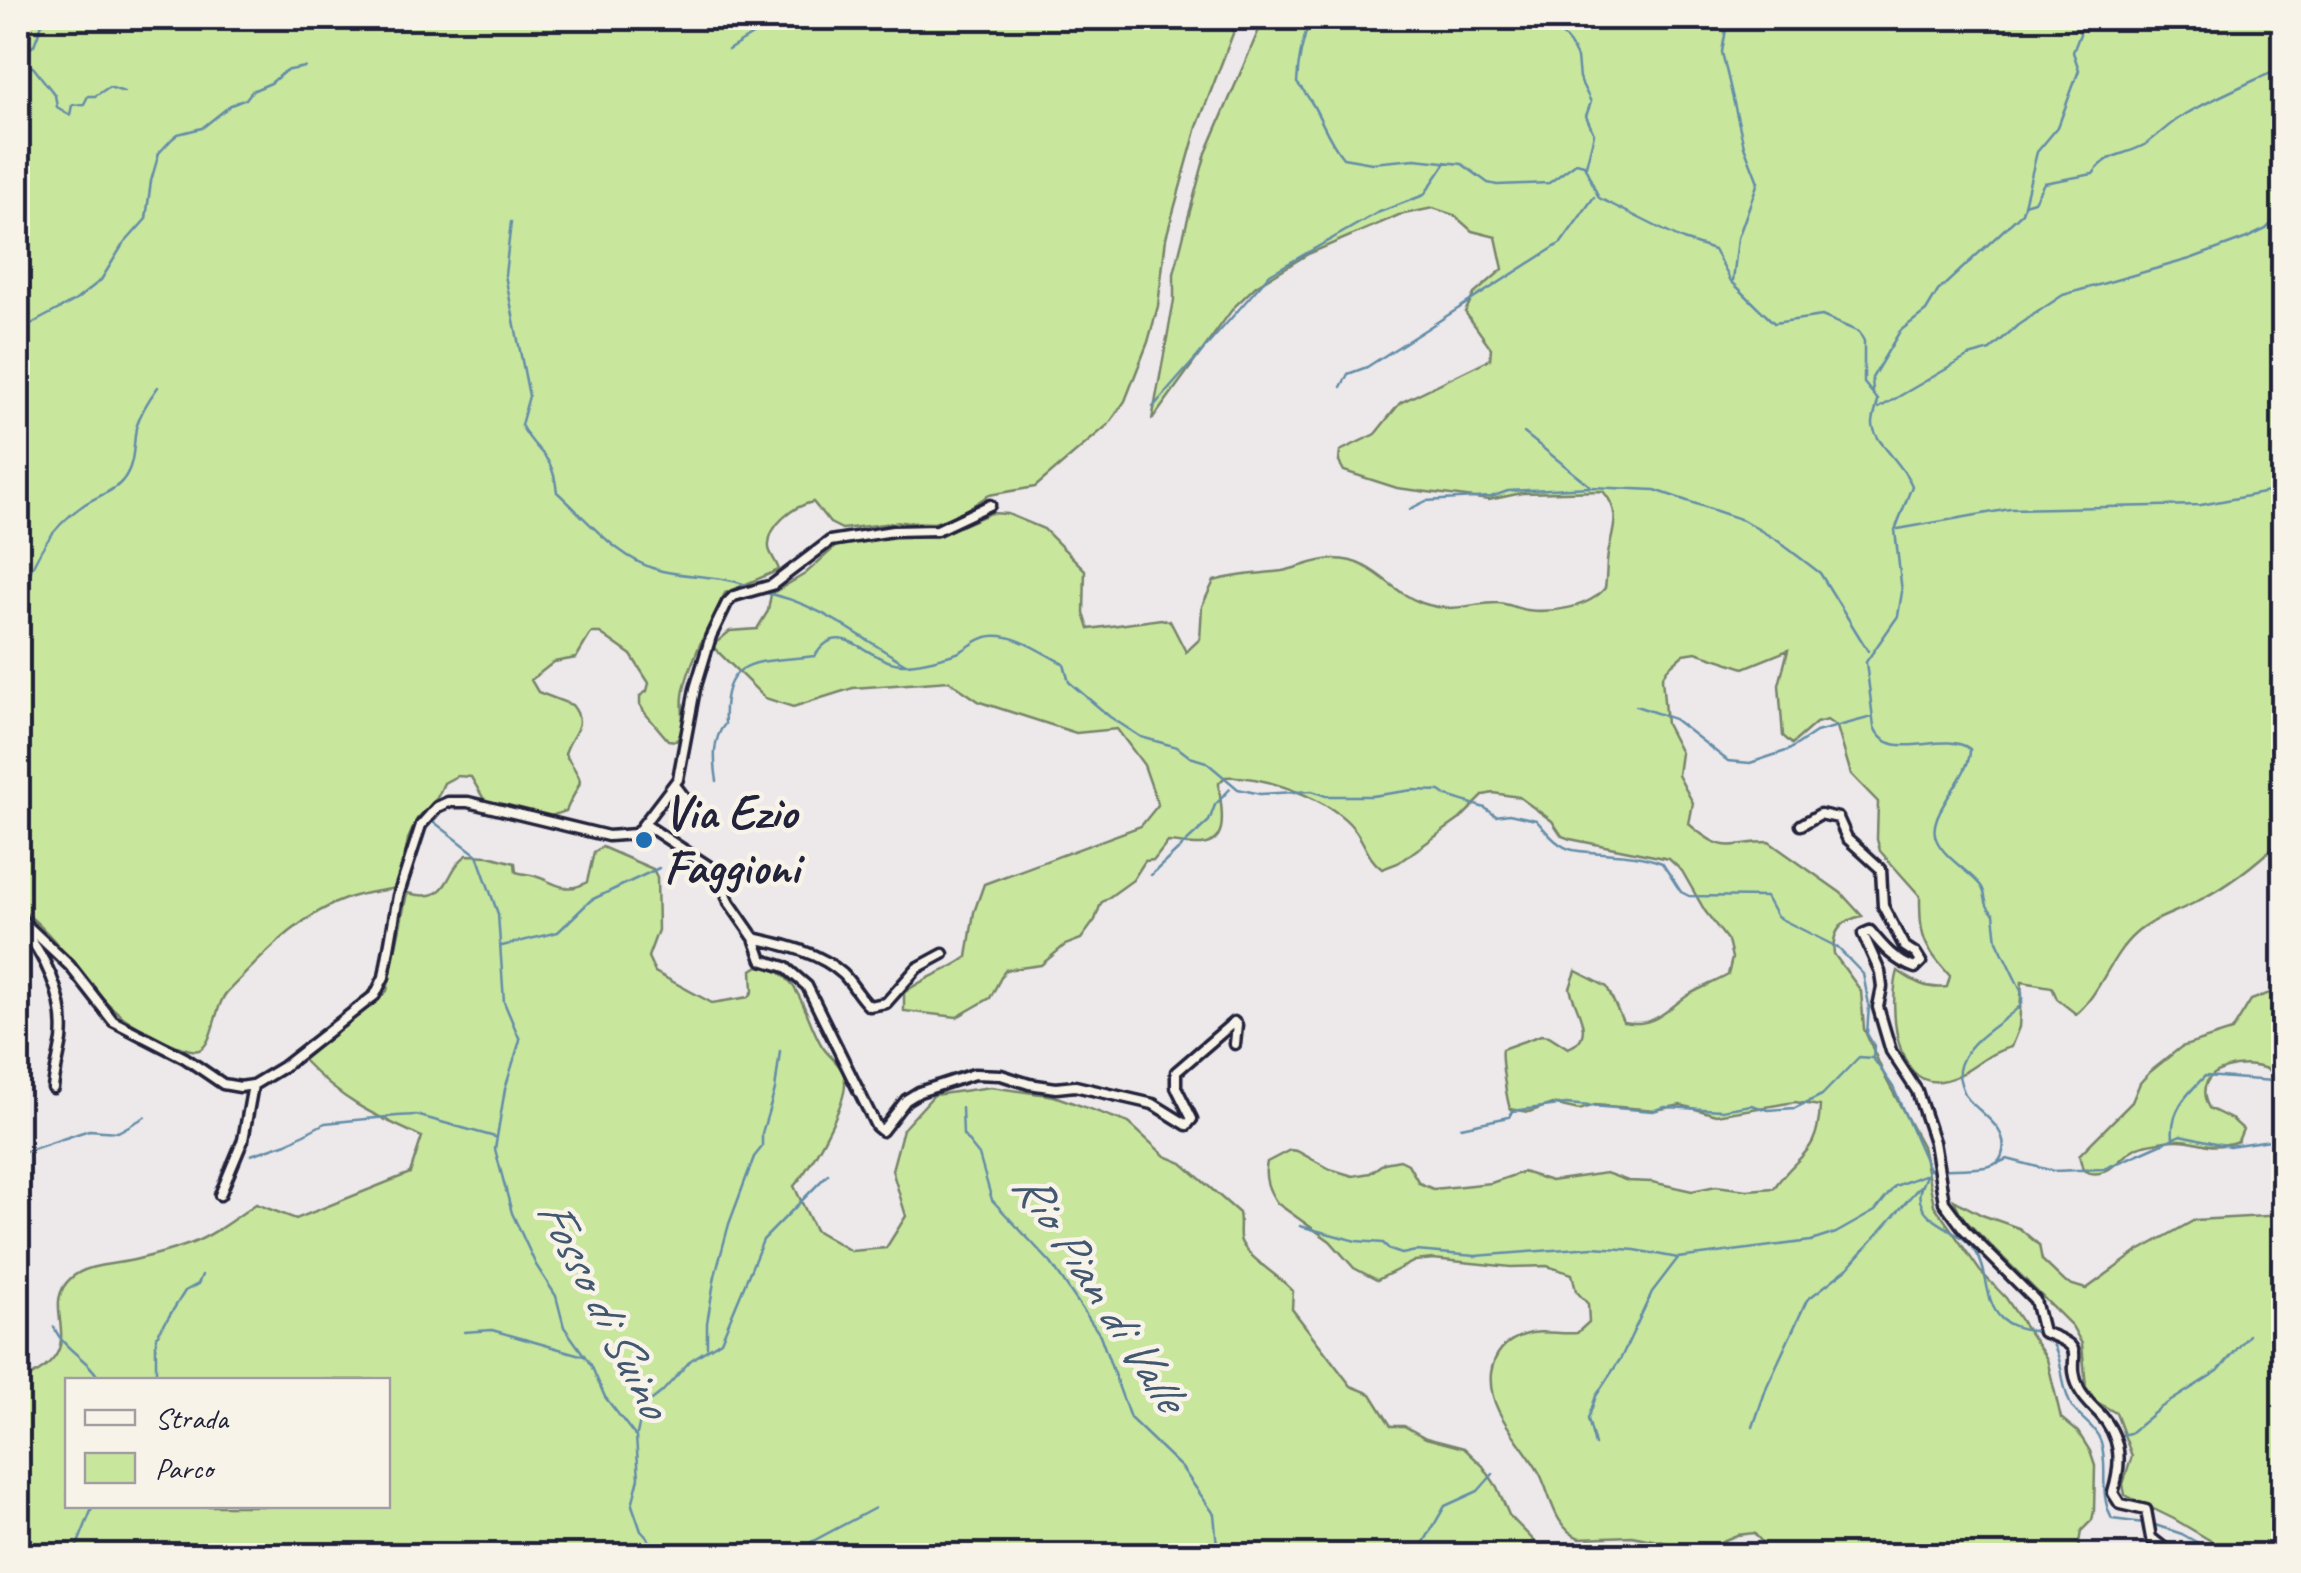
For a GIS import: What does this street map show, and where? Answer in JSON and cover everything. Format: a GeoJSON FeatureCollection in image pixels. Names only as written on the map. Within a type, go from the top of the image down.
{"type":"FeatureCollection","features":[{"type":"Feature","properties":{"kind":"street"},"geometry":{"type":"LineString","coordinates":[[18,920],[70,966],[113,1020],[185,1058],[223,1084],[240,1088],[254,1085],[374,996],[384,977],[398,896],[412,848],[427,816],[437,807],[448,802],[468,802],[620,837],[636,834],[674,785],[695,690],[726,603],[734,596],[772,585],[830,541],[893,530],[937,530],[990,505]]}},
{"type":"Feature","properties":{"kind":"street"},"geometry":{"type":"LineString","coordinates":[[674,785],[700,818]]}},
{"type":"Feature","properties":{"kind":"street"},"geometry":{"type":"LineString","coordinates":[[1801,825],[1820,814],[1838,818],[1848,838],[1881,870],[1883,906],[1904,946],[1920,962],[1915,968],[1904,964],[1889,954],[1870,931],[1863,934],[1880,972],[1878,1008],[1884,1028],[1892,1051],[1917,1091],[1934,1142],[1944,1202],[1964,1230],[2035,1300],[2043,1332],[2070,1342],[2082,1394],[2111,1426],[2117,1439],[2119,1466],[2112,1493],[2120,1504],[2146,1510],[2154,1543],[2174,1556]]}},
{"type":"Feature","properties":{"kind":"street"},"geometry":{"type":"LineString","coordinates":[[646,825],[720,873],[728,902],[754,938],[762,960],[785,967],[807,986],[879,1130],[887,1128],[906,1100],[919,1092],[974,1074],[1001,1075],[1056,1088],[1075,1086],[1154,1104],[1188,1125],[1192,1119],[1176,1086],[1176,1072],[1234,1022],[1235,1044]]}},
{"type":"Feature","properties":{"kind":"street"},"geometry":{"type":"LineString","coordinates":[[18,920],[50,973],[62,1012],[53,1088]]}},
{"type":"Feature","properties":{"kind":"street"},"geometry":{"type":"LineString","coordinates":[[754,938],[829,963],[872,1006],[886,1003],[917,968],[943,954]]}},
{"type":"Feature","properties":{"kind":"street"},"geometry":{"type":"LineString","coordinates":[[220,1195],[242,1140],[254,1085]]}},
{"type":"Feature","properties":{"kind":"green space"},"geometry":{"type":"Polygon","coordinates":[[[18,18],[1239,18],[1197,127],[1166,238],[1158,306],[1148,342],[1125,401],[1109,424],[1035,487],[989,495],[958,515],[934,523],[901,522],[842,529],[830,523],[813,502],[790,512],[777,524],[770,540],[770,551],[779,570],[725,593],[713,616],[685,685],[683,725],[676,741],[668,740],[640,705],[640,696],[649,683],[631,655],[600,633],[591,633],[576,658],[554,662],[531,680],[538,692],[572,705],[579,719],[565,754],[580,782],[566,811],[548,817],[485,801],[471,777],[457,776],[444,783],[437,798],[417,819],[408,839],[400,887],[348,898],[298,925],[228,991],[208,1041],[199,1050],[192,1050],[123,1017],[18,907],[18,18]]]}},
{"type":"Feature","properties":{"kind":"green space"},"geometry":{"type":"Polygon","coordinates":[[[1264,18],[2283,18],[2283,838],[2220,889],[2135,934],[2076,1014],[2057,999],[2052,987],[2022,982],[2019,1027],[2011,1047],[1951,1079],[1925,1080],[1913,1071],[1898,1040],[1894,1002],[1898,971],[1933,987],[1947,987],[1950,976],[1925,941],[1920,896],[1880,851],[1878,802],[1851,774],[1837,727],[1827,720],[1816,723],[1792,744],[1783,736],[1779,685],[1788,650],[1744,668],[1696,652],[1684,654],[1662,678],[1666,724],[1681,753],[1678,775],[1693,803],[1689,824],[1720,844],[1769,842],[1841,893],[1862,916],[1839,928],[1834,954],[1861,991],[1864,1029],[1922,1146],[1934,1205],[1980,1271],[2006,1298],[2047,1359],[2061,1418],[2078,1432],[2090,1451],[2095,1466],[2094,1511],[2092,1520],[2081,1531],[2077,1555],[1774,1556],[1754,1533],[1713,1545],[1688,1547],[1632,1536],[1579,1538],[1559,1519],[1540,1474],[1500,1414],[1491,1388],[1495,1359],[1511,1341],[1537,1332],[1577,1333],[1589,1322],[1588,1304],[1576,1291],[1572,1274],[1547,1266],[1511,1267],[1433,1259],[1415,1261],[1377,1280],[1354,1268],[1330,1241],[1274,1198],[1266,1179],[1267,1162],[1290,1150],[1353,1176],[1400,1160],[1408,1164],[1419,1183],[1433,1189],[1491,1183],[1523,1172],[1551,1181],[1606,1173],[1628,1181],[1692,1191],[1716,1186],[1774,1188],[1811,1144],[1820,1106],[1795,1102],[1716,1115],[1681,1105],[1656,1110],[1595,1105],[1579,1110],[1552,1104],[1529,1112],[1510,1109],[1502,1049],[1541,1035],[1568,1048],[1582,1037],[1582,1021],[1570,988],[1576,971],[1607,987],[1623,1022],[1634,1023],[1652,1020],[1690,994],[1728,975],[1732,958],[1728,941],[1682,871],[1669,859],[1562,836],[1552,821],[1519,797],[1493,793],[1484,795],[1460,819],[1398,863],[1382,869],[1355,830],[1330,808],[1277,785],[1225,777],[1219,783],[1222,820],[1217,837],[1201,845],[1168,842],[1154,860],[1145,861],[1133,880],[1101,903],[1095,920],[1081,939],[1065,945],[1041,965],[1005,970],[990,998],[957,1017],[904,1011],[904,993],[967,957],[974,912],[984,884],[1141,826],[1158,805],[1144,765],[1117,729],[1076,733],[980,702],[949,681],[853,688],[793,707],[765,698],[712,646],[730,631],[757,629],[768,611],[771,594],[805,574],[836,546],[902,535],[935,537],[991,513],[1008,514],[1044,529],[1085,570],[1084,613],[1089,629],[1170,621],[1186,652],[1200,639],[1202,606],[1214,581],[1282,571],[1328,559],[1360,564],[1410,598],[1443,608],[1497,603],[1527,610],[1558,610],[1580,605],[1605,588],[1614,521],[1603,491],[1522,493],[1489,500],[1397,488],[1344,471],[1339,462],[1340,451],[1375,434],[1400,403],[1490,359],[1491,348],[1465,312],[1474,294],[1503,269],[1496,237],[1472,231],[1454,215],[1433,208],[1399,215],[1308,254],[1256,286],[1234,307],[1152,420],[1174,300],[1174,274],[1206,153],[1264,18]]]}},
{"type":"Feature","properties":{"kind":"green space"},"geometry":{"type":"Polygon","coordinates":[[[602,847],[653,869],[657,877],[658,930],[648,957],[655,972],[712,1003],[749,997],[753,991],[752,970],[758,966],[783,975],[792,985],[822,1046],[845,1078],[833,1122],[794,1186],[815,1230],[851,1251],[886,1248],[906,1216],[892,1170],[903,1129],[934,1095],[991,1087],[1054,1096],[1129,1123],[1239,1213],[1242,1244],[1293,1291],[1292,1309],[1351,1386],[1371,1394],[1391,1426],[1404,1426],[1426,1438],[1464,1448],[1483,1466],[1509,1515],[1548,1555],[18,1555],[18,1382],[42,1370],[55,1357],[61,1330],[59,1303],[71,1278],[94,1267],[190,1244],[256,1204],[296,1219],[410,1173],[422,1137],[358,1105],[303,1060],[387,991],[407,893],[422,895],[440,890],[467,855],[515,863],[516,872],[560,886],[587,882],[594,852],[602,847]]]}},
{"type":"Feature","properties":{"kind":"green space"},"geometry":{"type":"Polygon","coordinates":[[[2283,988],[2283,1096],[2273,1073],[2264,1068],[2226,1068],[2207,1082],[2204,1093],[2209,1108],[2243,1129],[2238,1141],[2218,1145],[2185,1140],[2160,1142],[2136,1148],[2101,1173],[2083,1170],[2079,1155],[2132,1102],[2150,1072],[2181,1047],[2232,1031],[2251,1000],[2283,988]]]}},
{"type":"Feature","properties":{"kind":"green space"},"geometry":{"type":"Polygon","coordinates":[[[1954,1200],[2019,1228],[2039,1245],[2042,1260],[2066,1283],[2086,1289],[2137,1252],[2195,1220],[2283,1215],[2283,1555],[2235,1555],[2125,1495],[2123,1484],[2132,1456],[2116,1413],[2097,1402],[2086,1387],[2082,1344],[2072,1326],[1962,1217],[1954,1200]]]}},
{"type":"Feature","properties":{"kind":"waterway"},"geometry":{"type":"LineString","coordinates":[[18,59],[34,45],[42,24],[49,18]]}},
{"type":"Feature","properties":{"kind":"waterway"},"geometry":{"type":"LineString","coordinates":[[728,50],[780,18]]}},
{"type":"Feature","properties":{"kind":"waterway"},"geometry":{"type":"LineString","coordinates":[[1311,18],[1297,83],[1343,158],[1372,163],[1415,159],[1462,164],[1497,185],[1549,183],[1576,163],[1584,165],[1599,198],[1683,240],[1714,250],[1731,281],[1774,323],[1822,316],[1859,332],[1864,341],[1864,383],[1878,400],[1874,431],[1912,486],[1895,530],[1902,592],[1898,616],[1866,662],[1874,727],[1892,744],[1946,742],[1970,749],[1934,831],[1941,847],[1983,890],[1994,914],[1997,941],[2022,993],[2022,1004],[1976,1041],[1959,1070],[1968,1099],[1999,1130],[2004,1146],[2001,1158],[1988,1167],[1931,1170]]}},
{"type":"Feature","properties":{"kind":"waterway"},"geometry":{"type":"LineString","coordinates":[[1548,18],[1570,44],[1577,58],[1579,78],[1591,102],[1586,116],[1594,134],[1586,166]]}},
{"type":"Feature","properties":{"kind":"waterway"},"geometry":{"type":"LineString","coordinates":[[1728,18],[1722,52],[1744,146],[1758,182],[1738,238],[1733,281]]}},
{"type":"Feature","properties":{"kind":"waterway"},"geometry":{"type":"LineString","coordinates":[[1873,393],[1872,378],[1900,331],[1926,311],[1938,291],[2022,213],[2037,152],[2058,127],[2079,70],[2073,52],[2080,34],[2077,18]]}},
{"type":"Feature","properties":{"kind":"waterway"},"geometry":{"type":"LineString","coordinates":[[18,65],[33,67],[55,95],[57,107],[70,115],[72,105],[84,104],[88,96],[109,87],[124,92]]}},
{"type":"Feature","properties":{"kind":"waterway"},"geometry":{"type":"LineString","coordinates":[[18,338],[31,324],[76,300],[101,280],[122,246],[146,219],[159,153],[172,139],[202,128],[285,71],[305,67]]}},
{"type":"Feature","properties":{"kind":"waterway"},"geometry":{"type":"LineString","coordinates":[[2024,204],[2034,201],[2044,183],[2093,174],[2105,161],[2146,144],[2184,115],[2284,67]]}},
{"type":"Feature","properties":{"kind":"waterway"},"geometry":{"type":"LineString","coordinates":[[1153,407],[1270,274],[1377,213],[1424,195],[1445,164]]}},
{"type":"Feature","properties":{"kind":"waterway"},"geometry":{"type":"LineString","coordinates":[[1341,387],[1348,374],[1367,367],[1561,243],[1594,197]]}},
{"type":"Feature","properties":{"kind":"waterway"},"geometry":{"type":"LineString","coordinates":[[1879,408],[1969,356],[1990,350],[2018,325],[2063,295],[2190,259],[2247,238],[2266,229],[2284,211]]}},
{"type":"Feature","properties":{"kind":"waterway"},"geometry":{"type":"LineString","coordinates":[[511,222],[505,275],[529,396],[521,425],[552,468],[557,492],[618,549],[646,566],[754,588]]}},
{"type":"Feature","properties":{"kind":"waterway"},"geometry":{"type":"LineString","coordinates":[[18,613],[33,566],[49,538],[71,514],[115,487],[127,474],[138,422],[158,387]]}},
{"type":"Feature","properties":{"kind":"waterway"},"geometry":{"type":"LineString","coordinates":[[1524,433],[1589,485]]}},
{"type":"Feature","properties":{"kind":"waterway"},"geometry":{"type":"LineString","coordinates":[[1410,509],[1426,501],[1491,497],[1508,491],[1591,487],[1655,490],[1743,520],[1778,541],[1820,573],[1868,651]]}},
{"type":"Feature","properties":{"kind":"waterway"},"geometry":{"type":"LineString","coordinates":[[1898,529],[2010,509],[2201,505],[2284,489]]}},
{"type":"Feature","properties":{"kind":"waterway"},"geometry":{"type":"LineString","coordinates":[[761,592],[818,611],[904,663]]}},
{"type":"Feature","properties":{"kind":"waterway"},"geometry":{"type":"LineString","coordinates":[[717,781],[716,744],[725,724],[725,701],[737,673],[748,666],[815,656],[825,644],[835,640],[856,644],[890,662],[916,663],[957,653],[987,637],[1001,636],[1029,645],[1064,664],[1069,682],[1110,717],[1141,737],[1177,747],[1206,762],[1238,789],[1260,794],[1312,791],[1326,796],[1440,791],[1496,816],[1509,814],[1536,820],[1567,848],[1662,863],[1681,892],[1689,896],[1766,897],[1777,917],[1837,947],[1863,974],[1869,1005],[1867,1034],[1874,1046],[1873,1058],[1893,1087],[1929,1169],[1920,1192],[1922,1206],[1976,1252],[1992,1303],[2001,1318],[2013,1326],[2038,1332]]}},
{"type":"Feature","properties":{"kind":"waterway"},"geometry":{"type":"LineString","coordinates":[[1636,706],[1674,719],[1728,761],[1750,763],[1789,750],[1816,732],[1872,717]]}},
{"type":"Feature","properties":{"kind":"waterway"},"geometry":{"type":"LineString","coordinates":[[1151,875],[1209,821],[1215,805],[1230,789]]}},
{"type":"Feature","properties":{"kind":"waterway","name":"Fosso di Suino"},"geometry":{"type":"LineString","coordinates":[[430,819],[477,855],[498,914],[504,1002],[520,1040],[505,1089],[495,1149],[512,1213],[536,1265],[556,1296],[564,1327],[591,1365],[605,1397],[636,1437],[639,1478],[632,1505],[641,1531],[664,1556]]}},
{"type":"Feature","properties":{"kind":"waterway"},"geometry":{"type":"LineString","coordinates":[[502,946],[558,932],[591,900],[659,868]]}},
{"type":"Feature","properties":{"kind":"waterway"},"geometry":{"type":"LineString","coordinates":[[18,976],[29,987]]}},
{"type":"Feature","properties":{"kind":"waterway"},"geometry":{"type":"LineString","coordinates":[[707,1347],[715,1276],[729,1224],[754,1157],[762,1147],[780,1051]]}},
{"type":"Feature","properties":{"kind":"waterway"},"geometry":{"type":"LineString","coordinates":[[1461,1127],[1509,1117],[1513,1111],[1566,1104],[1653,1111],[1665,1107],[1722,1110],[1751,1105],[1768,1110],[1795,1108],[1822,1095],[1859,1057],[1872,1058]]}},
{"type":"Feature","properties":{"kind":"waterway"},"geometry":{"type":"LineString","coordinates":[[2173,1138],[2177,1112],[2205,1076],[2273,1081],[2284,1076]]}},
{"type":"Feature","properties":{"kind":"waterway","name":"Rio Pian di Valle"},"geometry":{"type":"LineString","coordinates":[[962,1108],[963,1135],[979,1155],[992,1200],[1051,1263],[1100,1335],[1130,1418],[1182,1468],[1214,1514],[1218,1556]]}},
{"type":"Feature","properties":{"kind":"waterway"},"geometry":{"type":"LineString","coordinates":[[251,1155],[287,1143],[325,1123],[397,1116],[416,1115],[495,1137]]}},
{"type":"Feature","properties":{"kind":"waterway"},"geometry":{"type":"LineString","coordinates":[[18,1154],[89,1130],[118,1132],[145,1117]]}},
{"type":"Feature","properties":{"kind":"waterway"},"geometry":{"type":"LineString","coordinates":[[1998,1163],[2007,1159],[2053,1171],[2104,1169],[2181,1135],[2229,1146],[2284,1138]]}},
{"type":"Feature","properties":{"kind":"waterway"},"geometry":{"type":"LineString","coordinates":[[637,1434],[643,1407],[691,1360],[721,1341],[763,1240],[828,1174]]}},
{"type":"Feature","properties":{"kind":"waterway"},"geometry":{"type":"LineString","coordinates":[[1300,1226],[1356,1241],[1383,1243],[1402,1254],[1416,1251],[1475,1256],[1593,1247],[1678,1258],[1811,1241],[1836,1233],[1875,1211],[1895,1186],[1924,1175]]}},
{"type":"Feature","properties":{"kind":"waterway"},"geometry":{"type":"LineString","coordinates":[[1753,1427],[1767,1386],[1807,1300],[1848,1268],[1920,1186]]}},
{"type":"Feature","properties":{"kind":"waterway"},"geometry":{"type":"LineString","coordinates":[[1595,1445],[1588,1419],[1596,1396],[1621,1358],[1652,1292],[1678,1258]]}},
{"type":"Feature","properties":{"kind":"waterway"},"geometry":{"type":"LineString","coordinates":[[156,1378],[156,1337],[185,1291],[198,1284],[202,1275]]}},
{"type":"Feature","properties":{"kind":"waterway"},"geometry":{"type":"LineString","coordinates":[[54,1327],[98,1378]]}},
{"type":"Feature","properties":{"kind":"waterway"},"geometry":{"type":"LineString","coordinates":[[464,1332],[492,1330],[584,1356]]}},
{"type":"Feature","properties":{"kind":"waterway"},"geometry":{"type":"LineString","coordinates":[[2117,1436],[2130,1433],[2160,1408],[2218,1371],[2249,1335]]}},
{"type":"Feature","properties":{"kind":"waterway"},"geometry":{"type":"LineString","coordinates":[[2049,1338],[2058,1354],[2071,1405],[2101,1442],[2106,1499],[2112,1519],[2144,1523]]}},
{"type":"Feature","properties":{"kind":"waterway"},"geometry":{"type":"LineString","coordinates":[[1416,1556],[1445,1506],[1478,1491],[1493,1474]]}},
{"type":"Feature","properties":{"kind":"waterway"},"geometry":{"type":"LineString","coordinates":[[73,1556],[92,1508]]}},
{"type":"Feature","properties":{"kind":"waterway"},"geometry":{"type":"LineString","coordinates":[[785,1556],[875,1508]]}},
{"type":"Feature","properties":{"kind":"waterway"},"geometry":{"type":"LineString","coordinates":[[2152,1524],[2182,1534],[2221,1556]]}},
{"type":"Feature","properties":{"kind":"place","name":"Via Ezio Faggioni"},"geometry":{"type":"Point","coordinates":[644,840]}}]}
